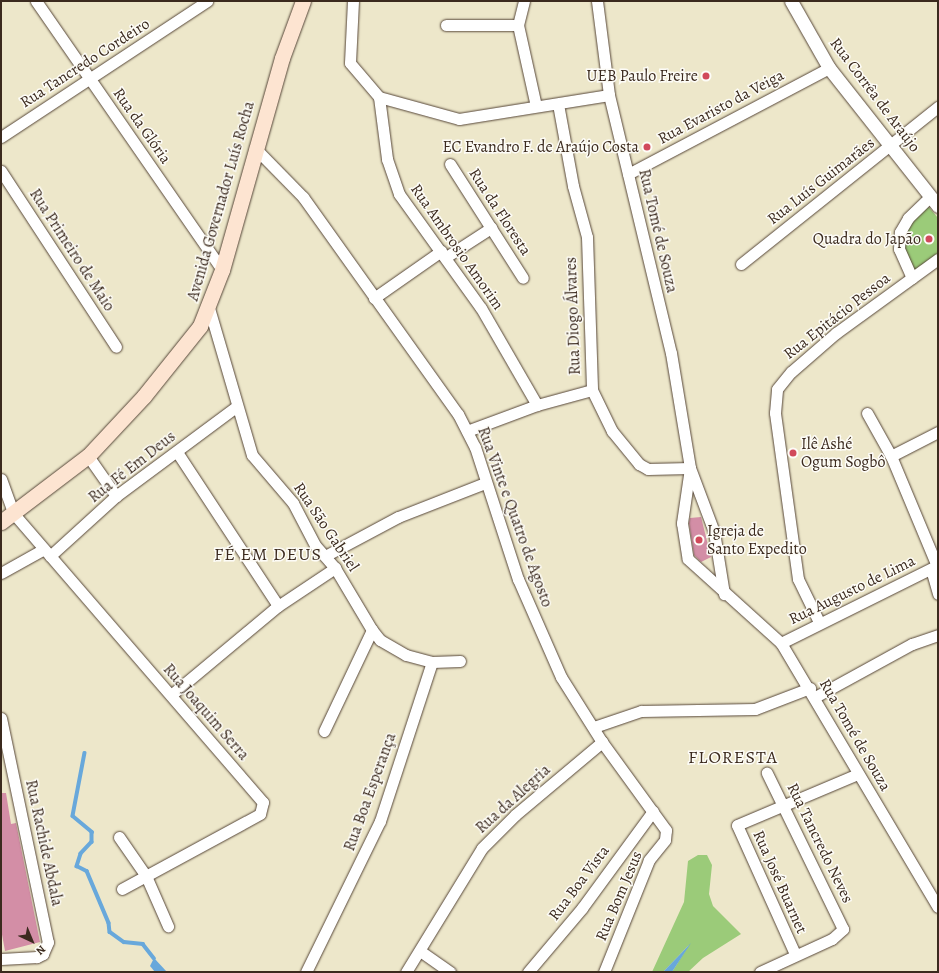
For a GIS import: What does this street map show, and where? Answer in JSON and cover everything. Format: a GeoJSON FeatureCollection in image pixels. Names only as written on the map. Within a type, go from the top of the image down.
{"type":"FeatureCollection","features":[{"type":"Feature","properties":{"kind":"main road","name":"Avenida Governador Luís Rocha"},"geometry":{"type":"LineString","coordinates":[[1,522],[14,514],[88,456],[185,349],[209,308],[222,270],[255,148],[303,1]]}},
{"type":"Feature","properties":{"kind":"street","name":"Rua da Glória"},"geometry":{"type":"LineString","coordinates":[[36,1],[222,270]]}},
{"type":"Feature","properties":{"kind":"street","name":"Rua Tancredo Cordeiro"},"geometry":{"type":"LineString","coordinates":[[1,137],[90,80],[207,1]]}},
{"type":"Feature","properties":{"kind":"street"},"geometry":{"type":"LineString","coordinates":[[354,1],[350,63],[379,97],[459,119],[609,95]]}},
{"type":"Feature","properties":{"kind":"street"},"geometry":{"type":"LineString","coordinates":[[524,1],[518,25],[536,106]]}},
{"type":"Feature","properties":{"kind":"street","name":"Rua Tomé de Souza"},"geometry":{"type":"LineString","coordinates":[[597,1],[609,95],[671,354],[690,468],[714,532],[724,594]]}},
{"type":"Feature","properties":{"kind":"street","name":"Rua Corrêa de Araújo"},"geometry":{"type":"LineString","coordinates":[[792,2],[828,68],[934,201]]}},
{"type":"Feature","properties":{"kind":"street"},"geometry":{"type":"LineString","coordinates":[[446,25],[518,25]]}},
{"type":"Feature","properties":{"kind":"street","name":"Rua Evaristo da Veiga"},"geometry":{"type":"LineString","coordinates":[[628,174],[828,68]]}},
{"type":"Feature","properties":{"kind":"street","name":"Rua Ambrosio Amorim"},"geometry":{"type":"LineString","coordinates":[[379,97],[387,159],[397,188],[481,308],[537,405]]}},
{"type":"Feature","properties":{"kind":"street","name":"Rua Diogo Álvares"},"geometry":{"type":"LineString","coordinates":[[558,104],[573,186],[587,237],[592,390],[612,431],[639,464],[648,469],[690,468]]}},
{"type":"Feature","properties":{"kind":"street","name":"Rua Luís Guimarães"},"geometry":{"type":"LineString","coordinates":[[741,264],[891,146],[938,107]]}},
{"type":"Feature","properties":{"kind":"street","name":"Rua Vinte e Quatro de Agosto"},"geometry":{"type":"LineString","coordinates":[[255,148],[303,197],[467,431],[521,586],[561,677],[594,726],[602,742],[653,811],[667,834]]}},
{"type":"Feature","properties":{"kind":"street","name":"Rua da Floresta"},"geometry":{"type":"LineString","coordinates":[[450,164],[523,278]]}},
{"type":"Feature","properties":{"kind":"street","name":"Rua Primeiro de Maio"},"geometry":{"type":"LineString","coordinates":[[1,171],[116,347]]}},
{"type":"Feature","properties":{"kind":"street","name":"Rua Epitácio Pessoa"},"geometry":{"type":"LineString","coordinates":[[912,278],[899,249],[900,232],[908,218],[934,201]]}},
{"type":"Feature","properties":{"kind":"street"},"geometry":{"type":"LineString","coordinates":[[374,298],[443,254],[491,228]]}},
{"type":"Feature","properties":{"kind":"street","name":"Rua Epitácio Pessoa"},"geometry":{"type":"LineString","coordinates":[[819,622],[798,579],[774,402],[777,389],[791,372],[836,333],[938,259]]}},
{"type":"Feature","properties":{"kind":"street","name":"Rua São Gabriel"},"geometry":{"type":"LineString","coordinates":[[209,308],[236,407],[258,466],[293,503],[315,545],[335,568],[372,630],[380,640],[406,655],[432,662],[460,661]]}},
{"type":"Feature","properties":{"kind":"street"},"geometry":{"type":"LineString","coordinates":[[467,431],[537,405],[592,390]]}},
{"type":"Feature","properties":{"kind":"street","name":"Rua Fé Em Deus"},"geometry":{"type":"LineString","coordinates":[[1,573],[47,553],[116,496],[236,407]]}},
{"type":"Feature","properties":{"kind":"street"},"geometry":{"type":"LineString","coordinates":[[867,413],[891,456],[935,567],[938,594]]}},
{"type":"Feature","properties":{"kind":"street"},"geometry":{"type":"LineString","coordinates":[[891,456],[938,432]]}},
{"type":"Feature","properties":{"kind":"street"},"geometry":{"type":"LineString","coordinates":[[177,452],[278,606]]}},
{"type":"Feature","properties":{"kind":"street"},"geometry":{"type":"LineString","coordinates":[[88,456],[116,496]]}},
{"type":"Feature","properties":{"kind":"street","name":"Rua Tomé de Souza"},"geometry":{"type":"LineString","coordinates":[[690,468],[682,523],[684,551],[696,570],[781,643],[813,692],[858,774],[938,907]]}},
{"type":"Feature","properties":{"kind":"street"},"geometry":{"type":"LineString","coordinates":[[1,479],[14,514]]}},
{"type":"Feature","properties":{"kind":"street"},"geometry":{"type":"LineString","coordinates":[[325,556],[398,517],[485,484]]}},
{"type":"Feature","properties":{"kind":"street","name":"Rua Joaquim Serra"},"geometry":{"type":"LineString","coordinates":[[14,514],[261,799],[264,808],[260,814],[122,889]]}},
{"type":"Feature","properties":{"kind":"street","name":"Rua Augusto de Lima"},"geometry":{"type":"LineString","coordinates":[[781,643],[819,622],[935,567]]}},
{"type":"Feature","properties":{"kind":"street"},"geometry":{"type":"LineString","coordinates":[[170,695],[278,606],[335,568]]}},
{"type":"Feature","properties":{"kind":"street"},"geometry":{"type":"LineString","coordinates":[[324,731],[372,630]]}},
{"type":"Feature","properties":{"kind":"street"},"geometry":{"type":"LineString","coordinates":[[594,726],[641,711],[755,709],[813,692],[912,644],[938,635]]}},
{"type":"Feature","properties":{"kind":"street","name":"Rua Boa Esperança"},"geometry":{"type":"LineString","coordinates":[[306,972],[380,822],[432,662]]}},
{"type":"Feature","properties":{"kind":"street","name":"Rua Rachide Abdala"},"geometry":{"type":"LineString","coordinates":[[1,718],[48,942],[43,954],[37,957],[1,959]]}},
{"type":"Feature","properties":{"kind":"street","name":"Rua da Alegria"},"geometry":{"type":"LineString","coordinates":[[406,972],[420,951],[468,868],[498,830],[602,742]]}},
{"type":"Feature","properties":{"kind":"street","name":"Rua Tancredo Neves"},"geometry":{"type":"LineString","coordinates":[[767,773],[784,804],[843,929]]}},
{"type":"Feature","properties":{"kind":"street"},"geometry":{"type":"LineString","coordinates":[[784,804],[858,774]]}},
{"type":"Feature","properties":{"kind":"street","name":"Rua José Buarnet"},"geometry":{"type":"LineString","coordinates":[[784,804],[739,823],[741,835],[794,954]]}},
{"type":"Feature","properties":{"kind":"street","name":"Rua Boa Vista"},"geometry":{"type":"LineString","coordinates":[[528,972],[582,908],[653,811]]}},
{"type":"Feature","properties":{"kind":"street","name":"Rua Bom Jesus"},"geometry":{"type":"LineString","coordinates":[[604,972],[649,860],[667,834]]}},
{"type":"Feature","properties":{"kind":"street"},"geometry":{"type":"LineString","coordinates":[[119,837],[146,876],[168,926]]}},
{"type":"Feature","properties":{"kind":"street","name":"Rua José Buarnet"},"geometry":{"type":"LineString","coordinates":[[761,972],[794,954],[832,939],[843,929]]}},
{"type":"Feature","properties":{"kind":"street"},"geometry":{"type":"LineString","coordinates":[[420,951],[450,972]]}},
{"type":"Feature","properties":{"kind":"green space"},"geometry":{"type":"Polygon","coordinates":[[[927,205],[938,218],[938,253],[914,271],[903,246],[905,227],[927,205]]]}},
{"type":"Feature","properties":{"kind":"green space"},"geometry":{"type":"Polygon","coordinates":[[[698,855],[707,855],[712,865],[709,894],[713,906],[741,934],[703,958],[688,972],[672,972],[689,945],[663,972],[652,972],[684,902],[688,861],[698,855]]]}},
{"type":"Feature","properties":{"kind":"water"},"geometry":{"type":"Polygon","coordinates":[[[691,943],[672,972],[663,972],[691,943]]]}},
{"type":"Feature","properties":{"kind":"water"},"geometry":{"type":"Polygon","coordinates":[[[154,958],[167,972],[155,972],[150,966],[154,958]]]}},
{"type":"Feature","properties":{"kind":"building","name":"Igreja de Santo Expedito"},"geometry":{"type":"Polygon","coordinates":[[[701,517],[711,557],[701,562],[694,555],[689,523],[690,518],[701,517]]]}},
{"type":"Feature","properties":{"kind":"building"},"geometry":{"type":"Polygon","coordinates":[[[1,793],[6,793],[11,824],[16,823],[40,942],[5,951],[1,929],[1,793]]]}},
{"type":"Feature","properties":{"kind":"waterway"},"geometry":{"type":"LineString","coordinates":[[85,753],[73,816],[92,832],[92,842],[81,854],[77,866],[87,871],[109,923],[110,932],[124,942],[143,944],[154,958]]}},
{"type":"Feature","properties":{"kind":"place","name":"UEB Paulo Freire"},"geometry":{"type":"Point","coordinates":[706,76]}},
{"type":"Feature","properties":{"kind":"place","name":"EC Evandro F. de Araújo Costa"},"geometry":{"type":"Point","coordinates":[647,147]}},
{"type":"Feature","properties":{"kind":"place","name":"Quadra do Japão"},"geometry":{"type":"Point","coordinates":[929,239]}},
{"type":"Feature","properties":{"kind":"place","name":"Ilê Ashé Ogum Sogbô"},"geometry":{"type":"Point","coordinates":[793,453]}},
{"type":"Feature","properties":{"kind":"place","name":"Igreja de Santo Expedito"},"geometry":{"type":"Point","coordinates":[699,540]}},
{"type":"Feature","properties":{"kind":"district","name":"FÉ EM DEUS"},"geometry":{"type":"Point","coordinates":[268,554]}},
{"type":"Feature","properties":{"kind":"district","name":"FLORESTA"},"geometry":{"type":"Point","coordinates":[733,757]}}]}
